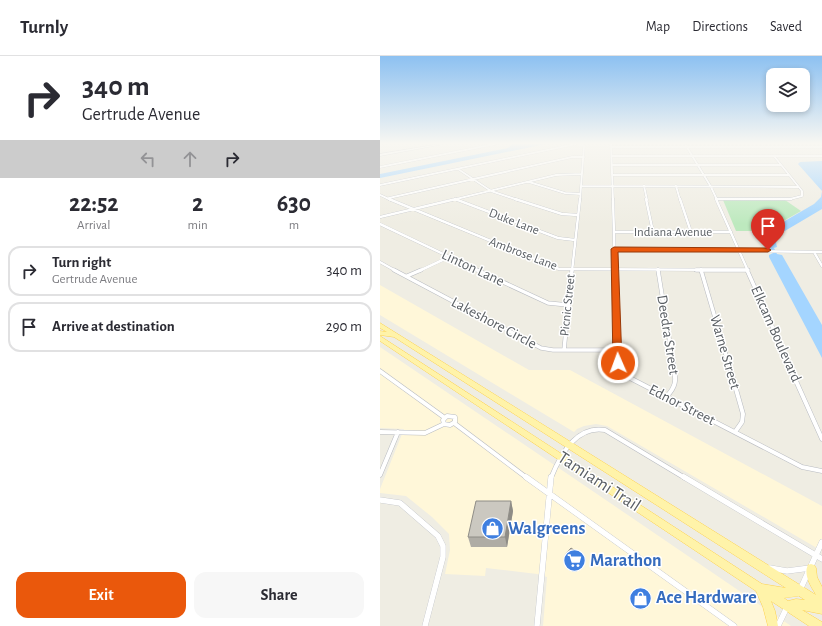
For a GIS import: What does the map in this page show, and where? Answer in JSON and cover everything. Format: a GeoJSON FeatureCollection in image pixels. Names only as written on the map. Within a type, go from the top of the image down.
{"type":"FeatureCollection","features":[{"type":"Feature","properties":{"kind":"main road","name":"Tamiami Trail"},"geometry":{"type":"LineString","coordinates":[[381,328],[398,336],[822,605]]}},
{"type":"Feature","properties":{"kind":"main road","name":"Tamiami Trail"},"geometry":{"type":"LineString","coordinates":[[380,338],[818,626]]}},
{"type":"Feature","properties":{"kind":"main road"},"geometry":{"type":"LineString","coordinates":[[811,568],[812,578],[822,597]]}},
{"type":"Feature","properties":{"kind":"main road"},"geometry":{"type":"LineString","coordinates":[[758,586],[784,593],[800,591]]}},
{"type":"Feature","properties":{"kind":"main road"},"geometry":{"type":"LineString","coordinates":[[758,586],[772,614],[773,626]]}},
{"type":"Feature","properties":{"kind":"main road"},"geometry":{"type":"LineString","coordinates":[[787,606],[795,603],[802,603],[822,609]]}},
{"type":"Feature","properties":{"kind":"street"},"geometry":{"type":"LineString","coordinates":[[380,185],[450,171]]}},
{"type":"Feature","properties":{"kind":"street"},"geometry":{"type":"LineString","coordinates":[[460,171],[490,191],[562,214],[578,215]]}},
{"type":"Feature","properties":{"kind":"street"},"geometry":{"type":"LineString","coordinates":[[388,198],[511,171]]}},
{"type":"Feature","properties":{"kind":"street","name":"Picnic Street"},"geometry":{"type":"LineString","coordinates":[[564,350],[582,171]]}},
{"type":"Feature","properties":{"kind":"street","name":"Ednor Street"},"geometry":{"type":"LineString","coordinates":[[612,171],[618,367],[624,374],[666,397],[802,467],[811,470],[822,470]]}},
{"type":"Feature","properties":{"kind":"street","name":"Elkcam Boulevard"},"geometry":{"type":"LineString","coordinates":[[701,171],[717,199],[822,439]]}},
{"type":"Feature","properties":{"kind":"street"},"geometry":{"type":"LineString","coordinates":[[717,199],[798,198],[803,193],[785,171]]}},
{"type":"Feature","properties":{"kind":"street"},"geometry":{"type":"LineString","coordinates":[[380,217],[559,174],[582,174]]}},
{"type":"Feature","properties":{"kind":"street"},"geometry":{"type":"LineString","coordinates":[[612,175],[789,176]]}},
{"type":"Feature","properties":{"kind":"street"},"geometry":{"type":"LineString","coordinates":[[528,182],[565,193],[580,194]]}},
{"type":"Feature","properties":{"kind":"street"},"geometry":{"type":"LineString","coordinates":[[580,186],[798,187]]}},
{"type":"Feature","properties":{"kind":"street"},"geometry":{"type":"LineString","coordinates":[[644,186],[653,232]]}},
{"type":"Feature","properties":{"kind":"street"},"geometry":{"type":"LineString","coordinates":[[676,186],[691,232]]}},
{"type":"Feature","properties":{"kind":"street","name":"Ambrose Lane"},"geometry":{"type":"LineString","coordinates":[[380,195],[554,268],[748,270]]}},
{"type":"Feature","properties":{"kind":"street","name":"Duke Lane"},"geometry":{"type":"LineString","coordinates":[[455,199],[558,238],[575,240]]}},
{"type":"Feature","properties":{"kind":"street","name":"Linton Lane"},"geometry":{"type":"LineString","coordinates":[[380,224],[548,303],[568,305]]}},
{"type":"Feature","properties":{"kind":"street","name":"Indiana Avenue"},"geometry":{"type":"LineString","coordinates":[[614,232],[731,232]]}},
{"type":"Feature","properties":{"kind":"street"},"geometry":{"type":"LineString","coordinates":[[614,249],[768,250],[822,252]]}},
{"type":"Feature","properties":{"kind":"street"},"geometry":{"type":"LineString","coordinates":[[814,252],[822,266]]}},
{"type":"Feature","properties":{"kind":"street"},"geometry":{"type":"LineString","coordinates":[[407,276],[450,257]]}},
{"type":"Feature","properties":{"kind":"street","name":"Lakeshore Circle"},"geometry":{"type":"LineString","coordinates":[[380,262],[541,348],[548,350],[617,350]]}},
{"type":"Feature","properties":{"kind":"street","name":"Deedra Street"},"geometry":{"type":"LineString","coordinates":[[658,269],[676,381],[673,390],[666,397]]}},
{"type":"Feature","properties":{"kind":"street","name":"Warne Street"},"geometry":{"type":"LineString","coordinates":[[701,269],[743,414],[744,419],[742,424],[735,432]]}},
{"type":"Feature","properties":{"kind":"street"},"geometry":{"type":"LineString","coordinates":[[380,371],[445,418]]}},
{"type":"Feature","properties":{"kind":"street"},"geometry":{"type":"LineString","coordinates":[[444,424],[442,422],[445,418],[452,416],[455,417],[456,420],[454,423]]}},
{"type":"Feature","properties":{"kind":"street"},"geometry":{"type":"LineString","coordinates":[[380,432],[425,433],[444,424],[450,425],[454,423]]}},
{"type":"Feature","properties":{"kind":"street"},"geometry":{"type":"LineString","coordinates":[[454,423],[549,494],[734,626]]}},
{"type":"Feature","properties":{"kind":"street","name":"Tamiami Trail"},"geometry":{"type":"LineString","coordinates":[[570,445],[581,433],[588,430],[605,430],[822,559]]}},
{"type":"Feature","properties":{"kind":"street"},"geometry":{"type":"LineString","coordinates":[[380,475],[398,432]]}},
{"type":"Feature","properties":{"kind":"street"},"geometry":{"type":"LineString","coordinates":[[537,626],[551,478],[561,457],[570,445]]}},
{"type":"Feature","properties":{"kind":"street"},"geometry":{"type":"LineString","coordinates":[[380,500],[393,501],[406,506],[442,541],[444,549],[443,557],[425,626]]}},
{"type":"Feature","properties":{"kind":"street"},"geometry":{"type":"LineString","coordinates":[[800,591],[822,542]]}},
{"type":"Feature","properties":{"kind":"street"},"geometry":{"type":"LineString","coordinates":[[762,567],[787,571],[811,568]]}},
{"type":"Feature","properties":{"kind":"street"},"geometry":{"type":"LineString","coordinates":[[778,626],[787,606]]}},
{"type":"Feature","properties":{"kind":"shaded area"},"geometry":{"type":"Polygon","coordinates":[[[380,285],[529,370],[570,370],[822,506],[822,551],[607,426],[596,424],[584,426],[574,432],[380,315],[380,285]]]}},
{"type":"Feature","properties":{"kind":"shaded area"},"geometry":{"type":"Polygon","coordinates":[[[380,347],[791,626],[543,626],[547,577],[537,574],[486,568],[485,576],[445,574],[450,550],[449,534],[432,517],[406,496],[380,493],[380,489],[404,429],[380,428],[380,347]]]}},
{"type":"Feature","properties":{"kind":"green space"},"geometry":{"type":"Polygon","coordinates":[[[723,200],[785,200],[801,211],[766,231],[736,231],[723,200]]]}},
{"type":"Feature","properties":{"kind":"water"},"geometry":{"type":"Polygon","coordinates":[[[397,171],[416,171],[380,178],[380,174],[397,171]]]}},
{"type":"Feature","properties":{"kind":"water"},"geometry":{"type":"Polygon","coordinates":[[[804,171],[822,171],[822,191],[804,171]]]}},
{"type":"Feature","properties":{"kind":"water"},"geometry":{"type":"Polygon","coordinates":[[[822,191],[822,209],[778,235],[776,243],[777,247],[774,248],[777,254],[782,255],[822,325],[822,358],[769,257],[769,255],[773,253],[770,248],[766,246],[764,238],[766,232],[814,204],[821,197],[822,191]]]}},
{"type":"Feature","properties":{"kind":"building","name":"Walgreens"},"geometry":{"type":"Polygon","coordinates":[[[476,501],[511,501],[505,537],[468,537],[476,501]]]}},
{"type":"Feature","properties":{"kind":"building"},"geometry":{"type":"Polygon","coordinates":[[[571,548],[584,557],[578,564],[565,555],[571,548]]]}},
{"type":"Feature","properties":{"kind":"place","name":"Walgreens"},"geometry":{"type":"Point","coordinates":[493,529]}},
{"type":"Feature","properties":{"kind":"place","name":"Marathon"},"geometry":{"type":"Point","coordinates":[575,561]}},
{"type":"Feature","properties":{"kind":"place","name":"Ace Hardware"},"geometry":{"type":"Point","coordinates":[641,598]}},
{"type":"Feature","properties":{"kind":"route"},"geometry":{"type":"LineString","coordinates":[[618,363],[614,249],[768,250]]}}]}
